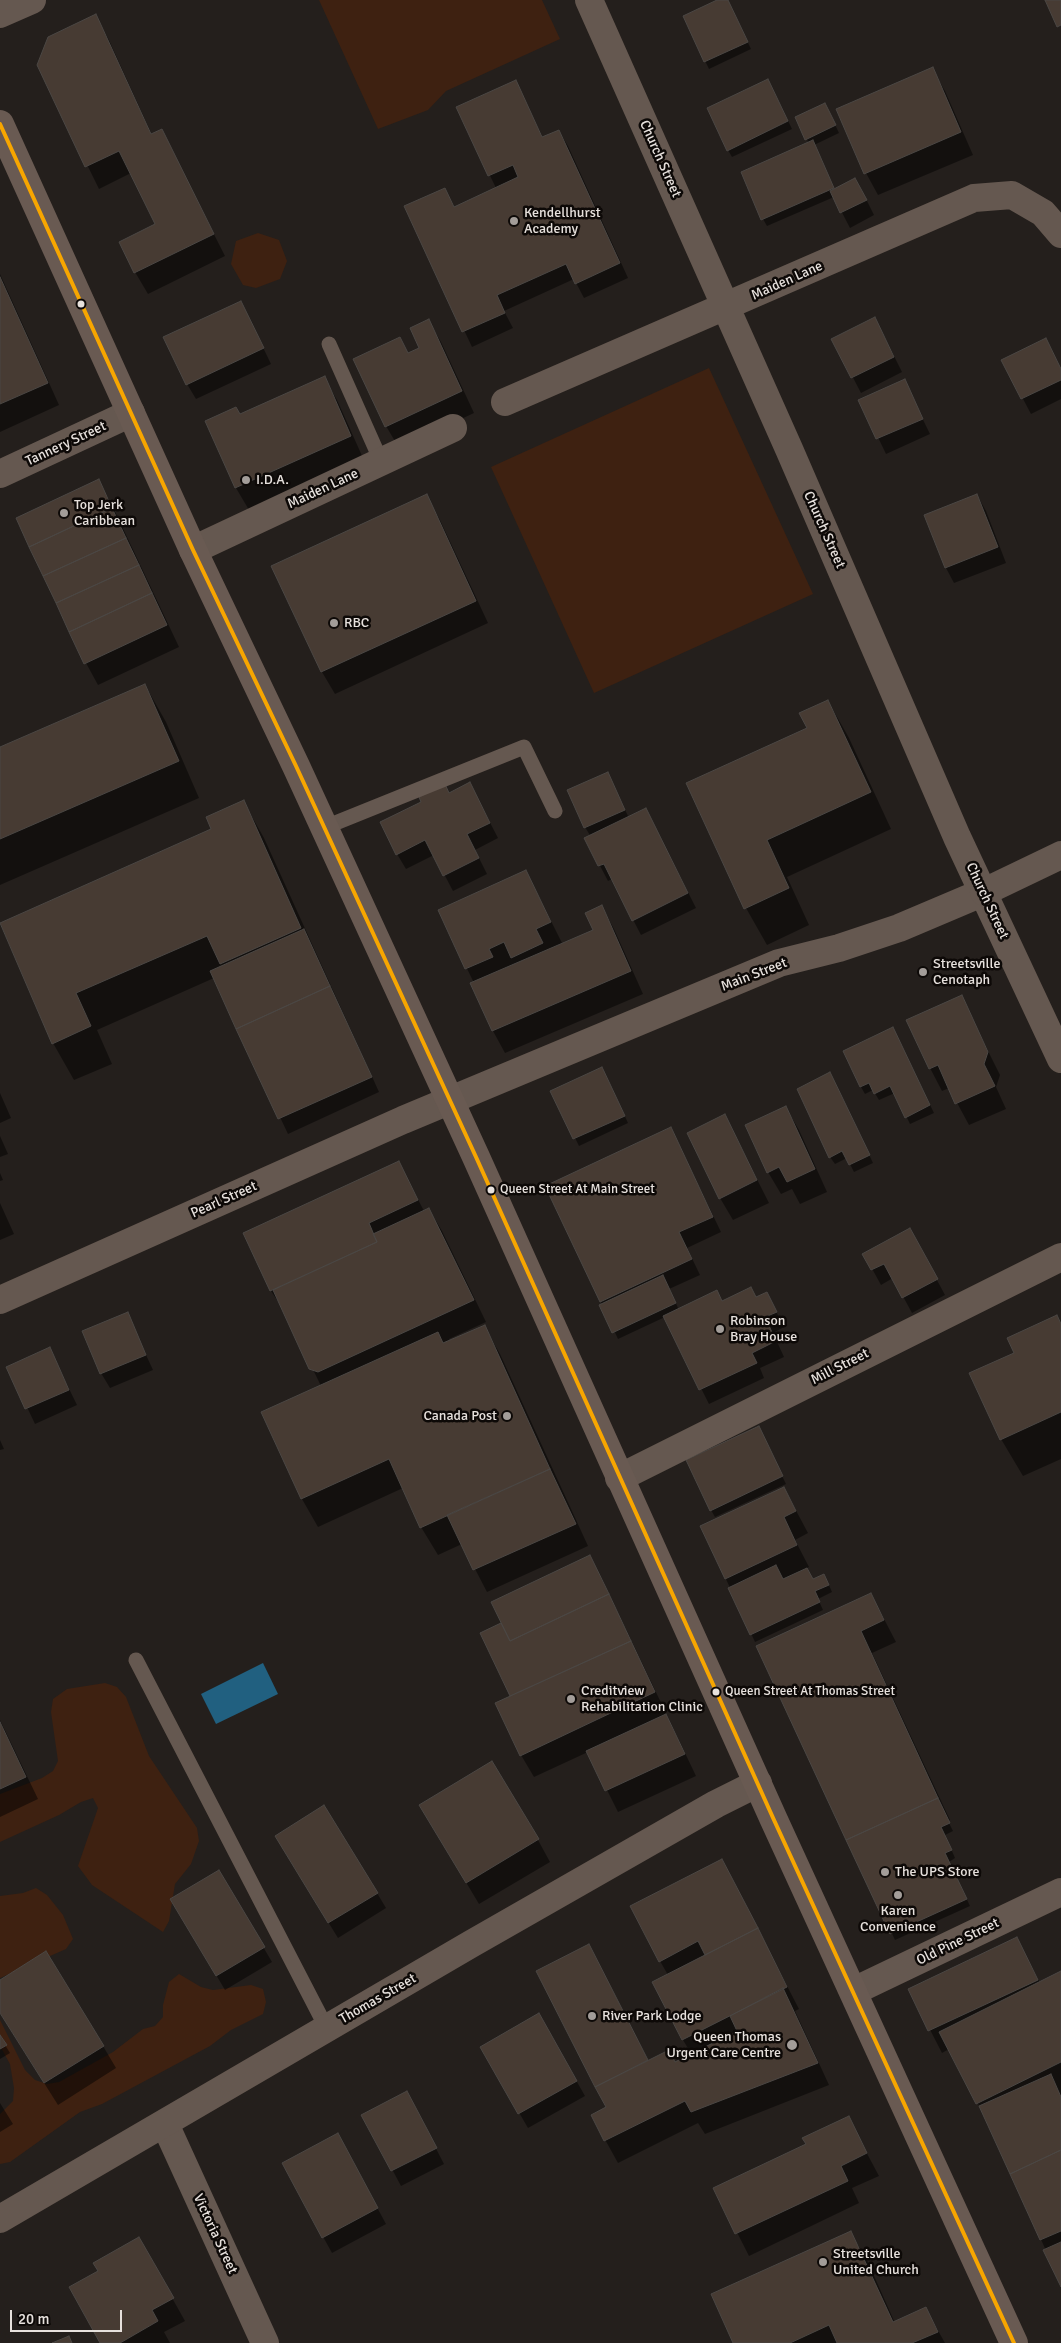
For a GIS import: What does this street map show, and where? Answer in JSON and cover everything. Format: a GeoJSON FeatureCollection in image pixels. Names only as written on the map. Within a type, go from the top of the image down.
{"type":"FeatureCollection","features":[{"type":"Feature","properties":{"kind":"main road"},"geometry":{"type":"LineString","coordinates":[[0,124],[193,550],[296,766],[1014,2343]]}},
{"type":"Feature","properties":{"kind":"street"},"geometry":{"type":"LineString","coordinates":[[0,14],[32,0]]}},
{"type":"Feature","properties":{"kind":"street","name":"Church Street"},"geometry":{"type":"LineString","coordinates":[[589,0],[727,307],[957,837],[1061,1058]]}},
{"type":"Feature","properties":{"kind":"street","name":"Maiden Lane"},"geometry":{"type":"LineString","coordinates":[[505,402],[974,198],[1012,195],[1043,213],[1061,234]]}},
{"type":"Feature","properties":{"kind":"street","name":"Tannery Street"},"geometry":{"type":"LineString","coordinates":[[0,474],[131,413]]}},
{"type":"Feature","properties":{"kind":"street","name":"Maiden Lane"},"geometry":{"type":"LineString","coordinates":[[193,550],[453,428]]}},
{"type":"Feature","properties":{"kind":"street","name":"Main Street"},"geometry":{"type":"LineString","coordinates":[[449,1101],[778,963],[839,948],[899,928],[984,892],[1061,855]]}},
{"type":"Feature","properties":{"kind":"street","name":"Pearl Street"},"geometry":{"type":"LineString","coordinates":[[0,1300],[449,1101]]}},
{"type":"Feature","properties":{"kind":"street","name":"Mill Street"},"geometry":{"type":"LineString","coordinates":[[620,1478],[1061,1257]]}},
{"type":"Feature","properties":{"kind":"street","name":"Thomas Street"},"geometry":{"type":"LineString","coordinates":[[0,2219],[596,1873],[758,1783]]}},
{"type":"Feature","properties":{"kind":"street","name":"Old Pine Street"},"geometry":{"type":"LineString","coordinates":[[854,1991],[1061,1892]]}},
{"type":"Feature","properties":{"kind":"street","name":"Victoria Street"},"geometry":{"type":"LineString","coordinates":[[165,2124],[265,2343]]}},
{"type":"Feature","properties":{"kind":"lane"},"geometry":{"type":"LineString","coordinates":[[329,344],[381,461]]}},
{"type":"Feature","properties":{"kind":"lane"},"geometry":{"type":"LineString","coordinates":[[323,828],[524,747],[555,811]]}},
{"type":"Feature","properties":{"kind":"lane"},"geometry":{"type":"LineString","coordinates":[[136,1660],[327,2029]]}},
{"type":"Feature","properties":{"kind":"shaded area"},"geometry":{"type":"Polygon","coordinates":[[[319,0],[542,0],[560,39],[446,91],[428,110],[378,129],[319,0]]]}},
{"type":"Feature","properties":{"kind":"shaded area"},"geometry":{"type":"Polygon","coordinates":[[[258,233],[279,240],[287,261],[280,279],[256,288],[243,285],[231,264],[236,241],[258,233]]]}},
{"type":"Feature","properties":{"kind":"shaded area"},"geometry":{"type":"Polygon","coordinates":[[[709,368],[813,594],[594,693],[491,467],[709,368]]]}},
{"type":"Feature","properties":{"kind":"shaded area"},"geometry":{"type":"Polygon","coordinates":[[[105,1683],[117,1687],[126,1697],[149,1756],[197,1828],[199,1841],[191,1864],[175,1884],[169,1921],[163,1932],[92,1885],[78,1866],[98,1808],[93,1798],[81,1802],[59,1815],[0,1842],[0,1794],[42,1778],[53,1771],[58,1761],[51,1712],[53,1699],[67,1689],[105,1683]]]}},
{"type":"Feature","properties":{"kind":"shaded area"},"geometry":{"type":"Polygon","coordinates":[[[36,1888],[47,1895],[63,1915],[73,1939],[66,1949],[0,1978],[0,1896],[23,1893],[36,1888]]]}},
{"type":"Feature","properties":{"kind":"shaded area"},"geometry":{"type":"Polygon","coordinates":[[[179,1974],[201,1987],[213,1990],[251,1985],[263,1989],[266,2002],[263,2014],[231,2030],[210,2046],[102,2104],[80,2112],[10,2162],[0,2164],[0,2114],[13,2101],[14,2088],[10,2064],[0,2046],[0,2020],[25,2070],[35,2080],[47,2084],[59,2082],[113,2052],[143,2029],[155,2026],[163,2017],[163,2005],[169,1982],[179,1974]]]}},
{"type":"Feature","properties":{"kind":"water"},"geometry":{"type":"Polygon","coordinates":[[[263,1663],[278,1694],[216,1724],[201,1694],[263,1663]]]}},
{"type":"Feature","properties":{"kind":"building"},"geometry":{"type":"Polygon","coordinates":[[[717,0],[728,0],[748,42],[704,62],[683,16],[717,0]]]}},
{"type":"Feature","properties":{"kind":"building"},"geometry":{"type":"Polygon","coordinates":[[[1045,0],[1061,0],[1061,25],[1057,27],[1045,0]]]}},
{"type":"Feature","properties":{"kind":"building"},"geometry":{"type":"Polygon","coordinates":[[[96,14],[151,134],[162,129],[214,234],[134,273],[119,242],[155,224],[119,151],[85,167],[37,65],[48,37],[96,14]]]}},
{"type":"Feature","properties":{"kind":"building"},"geometry":{"type":"Polygon","coordinates":[[[933,67],[961,132],[864,174],[836,109],[933,67]]]}},
{"type":"Feature","properties":{"kind":"building"},"geometry":{"type":"Polygon","coordinates":[[[768,79],[788,121],[727,151],[707,108],[768,79]]]}},
{"type":"Feature","properties":{"kind":"building"},"geometry":{"type":"Polygon","coordinates":[[[516,80],[542,137],[559,130],[620,263],[575,284],[566,264],[497,295],[505,313],[462,332],[404,206],[445,188],[454,207],[518,177],[513,165],[488,176],[456,107],[516,80]]]}},
{"type":"Feature","properties":{"kind":"building"},"geometry":{"type":"Polygon","coordinates":[[[825,103],[836,125],[805,140],[795,117],[825,103]]]}},
{"type":"Feature","properties":{"kind":"building"},"geometry":{"type":"Polygon","coordinates":[[[813,140],[834,188],[761,220],[741,172],[813,140]]]}},
{"type":"Feature","properties":{"kind":"building"},"geometry":{"type":"Polygon","coordinates":[[[855,178],[867,200],[840,213],[830,191],[855,178]]]}},
{"type":"Feature","properties":{"kind":"building"},"geometry":{"type":"Polygon","coordinates":[[[0,277],[48,383],[0,404],[0,277]]]}},
{"type":"Feature","properties":{"kind":"building"},"geometry":{"type":"Polygon","coordinates":[[[241,301],[264,348],[186,385],[163,337],[241,301]]]}},
{"type":"Feature","properties":{"kind":"building"},"geometry":{"type":"Polygon","coordinates":[[[875,317],[894,357],[851,378],[831,339],[875,317]]]}},
{"type":"Feature","properties":{"kind":"building"},"geometry":{"type":"Polygon","coordinates":[[[429,319],[462,391],[385,427],[353,359],[400,337],[408,353],[419,348],[410,328],[429,319]]]}},
{"type":"Feature","properties":{"kind":"building"},"geometry":{"type":"Polygon","coordinates":[[[1046,338],[1061,369],[1061,380],[1021,399],[1001,360],[1046,338]]]}},
{"type":"Feature","properties":{"kind":"building"},"geometry":{"type":"Polygon","coordinates":[[[325,376],[351,436],[235,488],[205,421],[236,407],[240,414],[325,376]]]}},
{"type":"Feature","properties":{"kind":"building"},"geometry":{"type":"Polygon","coordinates":[[[905,379],[923,419],[876,439],[858,400],[905,379]]]}},
{"type":"Feature","properties":{"kind":"building","name":"Top Jerk Caribbean"},"geometry":{"type":"Polygon","coordinates":[[[99,479],[112,508],[29,547],[16,518],[99,479]]]}},
{"type":"Feature","properties":{"kind":"building"},"geometry":{"type":"Polygon","coordinates":[[[427,494],[476,601],[321,672],[271,566],[427,494]]]}},
{"type":"Feature","properties":{"kind":"building"},"geometry":{"type":"Polygon","coordinates":[[[977,494],[998,547],[945,568],[924,515],[977,494]]]}},
{"type":"Feature","properties":{"kind":"building"},"geometry":{"type":"Polygon","coordinates":[[[112,508],[126,538],[43,576],[29,547],[112,508]]]}},
{"type":"Feature","properties":{"kind":"building"},"geometry":{"type":"Polygon","coordinates":[[[126,538],[139,565],[56,603],[43,576],[126,538]]]}},
{"type":"Feature","properties":{"kind":"building"},"geometry":{"type":"Polygon","coordinates":[[[139,565],[152,593],[69,632],[56,603],[139,565]]]}},
{"type":"Feature","properties":{"kind":"building"},"geometry":{"type":"Polygon","coordinates":[[[152,593],[167,625],[84,664],[69,632],[152,593]]]}},
{"type":"Feature","properties":{"kind":"building"},"geometry":{"type":"Polygon","coordinates":[[[145,684],[179,761],[0,839],[0,747],[145,684]]]}},
{"type":"Feature","properties":{"kind":"building"},"geometry":{"type":"Polygon","coordinates":[[[828,700],[871,792],[767,840],[789,888],[744,909],[686,783],[807,728],[799,713],[828,700]]]}},
{"type":"Feature","properties":{"kind":"building"},"geometry":{"type":"Polygon","coordinates":[[[608,772],[625,810],[584,828],[567,790],[608,772]]]}},
{"type":"Feature","properties":{"kind":"building"},"geometry":{"type":"Polygon","coordinates":[[[470,782],[490,823],[467,834],[479,858],[443,876],[425,840],[396,855],[380,822],[421,802],[419,797],[445,784],[449,793],[470,782]]]}},
{"type":"Feature","properties":{"kind":"building"},"geometry":{"type":"Polygon","coordinates":[[[244,800],[301,928],[220,964],[207,936],[76,993],[91,1026],[52,1044],[0,923],[211,829],[206,817],[244,800]]]}},
{"type":"Feature","properties":{"kind":"building"},"geometry":{"type":"Polygon","coordinates":[[[646,808],[688,893],[632,921],[604,864],[598,866],[584,838],[646,808]]]}},
{"type":"Feature","properties":{"kind":"building"},"geometry":{"type":"Polygon","coordinates":[[[526,870],[551,922],[536,929],[543,943],[511,958],[504,942],[489,949],[493,957],[465,969],[438,910],[526,870]]]}},
{"type":"Feature","properties":{"kind":"building"},"geometry":{"type":"Polygon","coordinates":[[[602,905],[631,971],[492,1031],[470,983],[593,930],[585,913],[602,905]]]}},
{"type":"Feature","properties":{"kind":"building"},"geometry":{"type":"Polygon","coordinates":[[[304,929],[330,986],[236,1029],[210,971],[304,929]]]}},
{"type":"Feature","properties":{"kind":"building"},"geometry":{"type":"Polygon","coordinates":[[[330,986],[372,1077],[278,1119],[236,1029],[330,986]]]}},
{"type":"Feature","properties":{"kind":"building"},"geometry":{"type":"Polygon","coordinates":[[[962,995],[988,1052],[984,1064],[995,1086],[955,1104],[938,1065],[929,1069],[906,1020],[962,995]]]}},
{"type":"Feature","properties":{"kind":"building"},"geometry":{"type":"Polygon","coordinates":[[[893,1027],[930,1105],[905,1118],[890,1086],[874,1094],[869,1083],[860,1087],[843,1051],[893,1027]]]}},
{"type":"Feature","properties":{"kind":"building"},"geometry":{"type":"Polygon","coordinates":[[[602,1067],[625,1116],[573,1139],[550,1091],[602,1067]]]}},
{"type":"Feature","properties":{"kind":"building"},"geometry":{"type":"Polygon","coordinates":[[[830,1072],[870,1155],[849,1165],[842,1151],[829,1158],[797,1089],[830,1072]]]}},
{"type":"Feature","properties":{"kind":"building"},"geometry":{"type":"Polygon","coordinates":[[[786,1106],[815,1169],[787,1182],[779,1167],[767,1173],[745,1125],[786,1106]]]}},
{"type":"Feature","properties":{"kind":"building"},"geometry":{"type":"Polygon","coordinates":[[[725,1114],[757,1180],[719,1199],[687,1133],[725,1114]]]}},
{"type":"Feature","properties":{"kind":"building"},"geometry":{"type":"Polygon","coordinates":[[[671,1127],[713,1217],[679,1232],[692,1259],[600,1302],[545,1186],[671,1127]]]}},
{"type":"Feature","properties":{"kind":"building"},"geometry":{"type":"Polygon","coordinates":[[[399,1161],[418,1200],[369,1223],[377,1242],[270,1291],[243,1233],[399,1161]]]}},
{"type":"Feature","properties":{"kind":"building"},"geometry":{"type":"Polygon","coordinates":[[[429,1208],[474,1300],[318,1372],[309,1369],[273,1290],[377,1242],[373,1234],[429,1208]]]}},
{"type":"Feature","properties":{"kind":"building"},"geometry":{"type":"Polygon","coordinates":[[[910,1228],[938,1279],[902,1298],[884,1264],[871,1270],[862,1254],[910,1228]]]}},
{"type":"Feature","properties":{"kind":"building"},"geometry":{"type":"Polygon","coordinates":[[[663,1275],[676,1303],[612,1333],[599,1305],[663,1275]]]}},
{"type":"Feature","properties":{"kind":"building","name":"Robinson Bray House"},"geometry":{"type":"Polygon","coordinates":[[[751,1287],[756,1297],[767,1292],[777,1312],[765,1317],[776,1341],[752,1353],[757,1363],[699,1390],[663,1316],[717,1290],[722,1301],[751,1287]]]}},
{"type":"Feature","properties":{"kind":"building"},"geometry":{"type":"Polygon","coordinates":[[[128,1312],[146,1355],[100,1374],[82,1331],[128,1312]]]}},
{"type":"Feature","properties":{"kind":"building"},"geometry":{"type":"Polygon","coordinates":[[[1057,1315],[1061,1324],[1061,1412],[1000,1440],[969,1373],[1014,1353],[1007,1338],[1057,1315]]]}},
{"type":"Feature","properties":{"kind":"building"},"geometry":{"type":"Polygon","coordinates":[[[485,1325],[550,1469],[420,1528],[389,1459],[301,1499],[261,1412],[438,1332],[443,1343],[485,1325]]]}},
{"type":"Feature","properties":{"kind":"building"},"geometry":{"type":"Polygon","coordinates":[[[50,1347],[69,1390],[25,1409],[6,1367],[50,1347]]]}},
{"type":"Feature","properties":{"kind":"building"},"geometry":{"type":"Polygon","coordinates":[[[759,1426],[783,1476],[710,1511],[686,1460],[759,1426]]]}},
{"type":"Feature","properties":{"kind":"building"},"geometry":{"type":"Polygon","coordinates":[[[550,1469],[576,1524],[473,1570],[447,1515],[550,1469]]]}},
{"type":"Feature","properties":{"kind":"building"},"geometry":{"type":"Polygon","coordinates":[[[784,1487],[796,1511],[784,1517],[797,1545],[725,1579],[700,1526],[784,1487]]]}},
{"type":"Feature","properties":{"kind":"building"},"geometry":{"type":"Polygon","coordinates":[[[590,1555],[609,1594],[510,1641],[491,1602],[590,1555]]]}},
{"type":"Feature","properties":{"kind":"building"},"geometry":{"type":"Polygon","coordinates":[[[776,1565],[783,1579],[807,1568],[813,1579],[824,1574],[829,1585],[815,1591],[820,1602],[750,1635],[728,1588],[776,1565]]]}},
{"type":"Feature","properties":{"kind":"building"},"geometry":{"type":"Polygon","coordinates":[[[871,1593],[884,1620],[861,1631],[938,1798],[846,1840],[756,1646],[871,1593]]]}},
{"type":"Feature","properties":{"kind":"building"},"geometry":{"type":"Polygon","coordinates":[[[609,1594],[631,1641],[510,1696],[480,1633],[501,1623],[510,1641],[609,1594]]]}},
{"type":"Feature","properties":{"kind":"building","name":"Creditview Rehabilitation Clinic"},"geometry":{"type":"Polygon","coordinates":[[[631,1641],[655,1692],[520,1756],[495,1703],[631,1641]]]}},
{"type":"Feature","properties":{"kind":"building"},"geometry":{"type":"Polygon","coordinates":[[[666,1714],[685,1754],[605,1791],[586,1751],[666,1714]]]}},
{"type":"Feature","properties":{"kind":"building"},"geometry":{"type":"Polygon","coordinates":[[[0,1722],[26,1777],[0,1789],[0,1722]]]}},
{"type":"Feature","properties":{"kind":"building"},"geometry":{"type":"Polygon","coordinates":[[[492,1761],[539,1839],[466,1883],[419,1805],[492,1761]]]}},
{"type":"Feature","properties":{"kind":"building"},"geometry":{"type":"Polygon","coordinates":[[[938,1798],[950,1823],[941,1827],[952,1850],[945,1853],[967,1899],[890,1934],[846,1840],[938,1798]]]}},
{"type":"Feature","properties":{"kind":"building"},"geometry":{"type":"Polygon","coordinates":[[[324,1805],[378,1893],[328,1923],[275,1836],[324,1805]]]}},
{"type":"Feature","properties":{"kind":"building"},"geometry":{"type":"Polygon","coordinates":[[[722,1859],[758,1928],[705,1955],[698,1941],[659,1962],[630,1906],[722,1859]]]}},
{"type":"Feature","properties":{"kind":"building"},"geometry":{"type":"Polygon","coordinates":[[[219,1870],[265,1947],[216,1976],[170,1899],[219,1870]]]}},
{"type":"Feature","properties":{"kind":"building"},"geometry":{"type":"Polygon","coordinates":[[[758,1928],[787,1987],[682,2040],[652,1982],[758,1928]]]}},
{"type":"Feature","properties":{"kind":"building"},"geometry":{"type":"Polygon","coordinates":[[[1017,1937],[1038,1980],[928,2031],[908,1989],[1017,1937]]]}},
{"type":"Feature","properties":{"kind":"building","name":"River Park Lodge"},"geometry":{"type":"Polygon","coordinates":[[[589,1944],[648,2060],[595,2087],[536,1971],[589,1944]]]}},
{"type":"Feature","properties":{"kind":"building"},"geometry":{"type":"Polygon","coordinates":[[[46,1951],[104,2046],[44,2083],[0,2013],[0,1980],[46,1951]]]}},
{"type":"Feature","properties":{"kind":"building"},"geometry":{"type":"Polygon","coordinates":[[[1061,1971],[1061,2062],[976,2104],[939,2032],[1061,1971]]]}},
{"type":"Feature","properties":{"kind":"building"},"geometry":{"type":"Polygon","coordinates":[[[783,1988],[818,2063],[691,2112],[685,2101],[604,2141],[591,2115],[606,2107],[595,2087],[669,2050],[675,2062],[737,2031],[730,2016],[783,1988]]]}},
{"type":"Feature","properties":{"kind":"building"},"geometry":{"type":"Polygon","coordinates":[[[539,2013],[577,2081],[518,2114],[480,2047],[539,2013]]]}},
{"type":"Feature","properties":{"kind":"building"},"geometry":{"type":"Polygon","coordinates":[[[0,2035],[7,2045],[0,2049],[0,2035]]]}},
{"type":"Feature","properties":{"kind":"building"},"geometry":{"type":"Polygon","coordinates":[[[1051,2074],[1061,2097],[1061,2150],[1010,2174],[979,2106],[1051,2074]]]}},
{"type":"Feature","properties":{"kind":"building"},"geometry":{"type":"Polygon","coordinates":[[[407,2091],[437,2148],[391,2171],[361,2115],[407,2091]]]}},
{"type":"Feature","properties":{"kind":"building"},"geometry":{"type":"Polygon","coordinates":[[[849,2116],[867,2153],[841,2166],[848,2181],[735,2234],[713,2188],[806,2144],[802,2138],[849,2116]]]}},
{"type":"Feature","properties":{"kind":"building"},"geometry":{"type":"Polygon","coordinates":[[[338,2133],[378,2208],[322,2238],[282,2163],[338,2133]]]}},
{"type":"Feature","properties":{"kind":"building"},"geometry":{"type":"Polygon","coordinates":[[[1061,2150],[1061,2231],[1040,2240],[1010,2174],[1061,2150]]]}},
{"type":"Feature","properties":{"kind":"building","name":"Streetsville United Church"},"geometry":{"type":"Polygon","coordinates":[[[851,2231],[893,2322],[926,2307],[938,2332],[912,2343],[837,2343],[829,2325],[790,2343],[733,2343],[711,2294],[851,2231]]]}},
{"type":"Feature","properties":{"kind":"building"},"geometry":{"type":"Polygon","coordinates":[[[139,2237],[174,2298],[152,2310],[158,2321],[120,2343],[100,2343],[69,2287],[98,2271],[93,2263],[139,2237]]]}},
{"type":"Feature","properties":{"kind":"building"},"geometry":{"type":"Polygon","coordinates":[[[1061,2242],[1061,2287],[1043,2250],[1061,2242]]]}},
{"type":"Feature","properties":{"kind":"building"},"geometry":{"type":"Polygon","coordinates":[[[69,2336],[72,2343],[52,2343],[69,2336]]]}},
{"type":"Feature","properties":{"kind":"transit line"},"geometry":{"type":"LineString","coordinates":[[0,124],[193,550],[296,766],[476,1157],[774,1820],[1014,2343]]}},
{"type":"Feature","properties":{"kind":"place","name":"Kendellhurst Academy"},"geometry":{"type":"Point","coordinates":[514,221]}},
{"type":"Feature","properties":{"kind":"place","name":"I.D.A."},"geometry":{"type":"Point","coordinates":[246,480]}},
{"type":"Feature","properties":{"kind":"place","name":"Top Jerk Caribbean"},"geometry":{"type":"Point","coordinates":[64,513]}},
{"type":"Feature","properties":{"kind":"place","name":"RBC"},"geometry":{"type":"Point","coordinates":[334,623]}},
{"type":"Feature","properties":{"kind":"place","name":"Streetsville Cenotaph"},"geometry":{"type":"Point","coordinates":[923,972]}},
{"type":"Feature","properties":{"kind":"place","name":"Queen Street At Main Street"},"geometry":{"type":"Point","coordinates":[491,1190]}},
{"type":"Feature","properties":{"kind":"place","name":"Robinson Bray House"},"geometry":{"type":"Point","coordinates":[720,1329]}},
{"type":"Feature","properties":{"kind":"place","name":"Canada Post"},"geometry":{"type":"Point","coordinates":[507,1416]}},
{"type":"Feature","properties":{"kind":"place","name":"Queen Street At Thomas Street"},"geometry":{"type":"Point","coordinates":[716,1692]}},
{"type":"Feature","properties":{"kind":"place","name":"Creditview Rehabilitation Clinic"},"geometry":{"type":"Point","coordinates":[571,1699]}},
{"type":"Feature","properties":{"kind":"place","name":"The UPS Store"},"geometry":{"type":"Point","coordinates":[885,1872]}},
{"type":"Feature","properties":{"kind":"place","name":"Karen Convenience"},"geometry":{"type":"Point","coordinates":[898,1895]}},
{"type":"Feature","properties":{"kind":"place","name":"River Park Lodge"},"geometry":{"type":"Point","coordinates":[592,2016]}},
{"type":"Feature","properties":{"kind":"place","name":"Queen Thomas Urgent Care Centre"},"geometry":{"type":"Point","coordinates":[792,2045]}},
{"type":"Feature","properties":{"kind":"place","name":"Streetsville United Church"},"geometry":{"type":"Point","coordinates":[823,2262]}}]}
